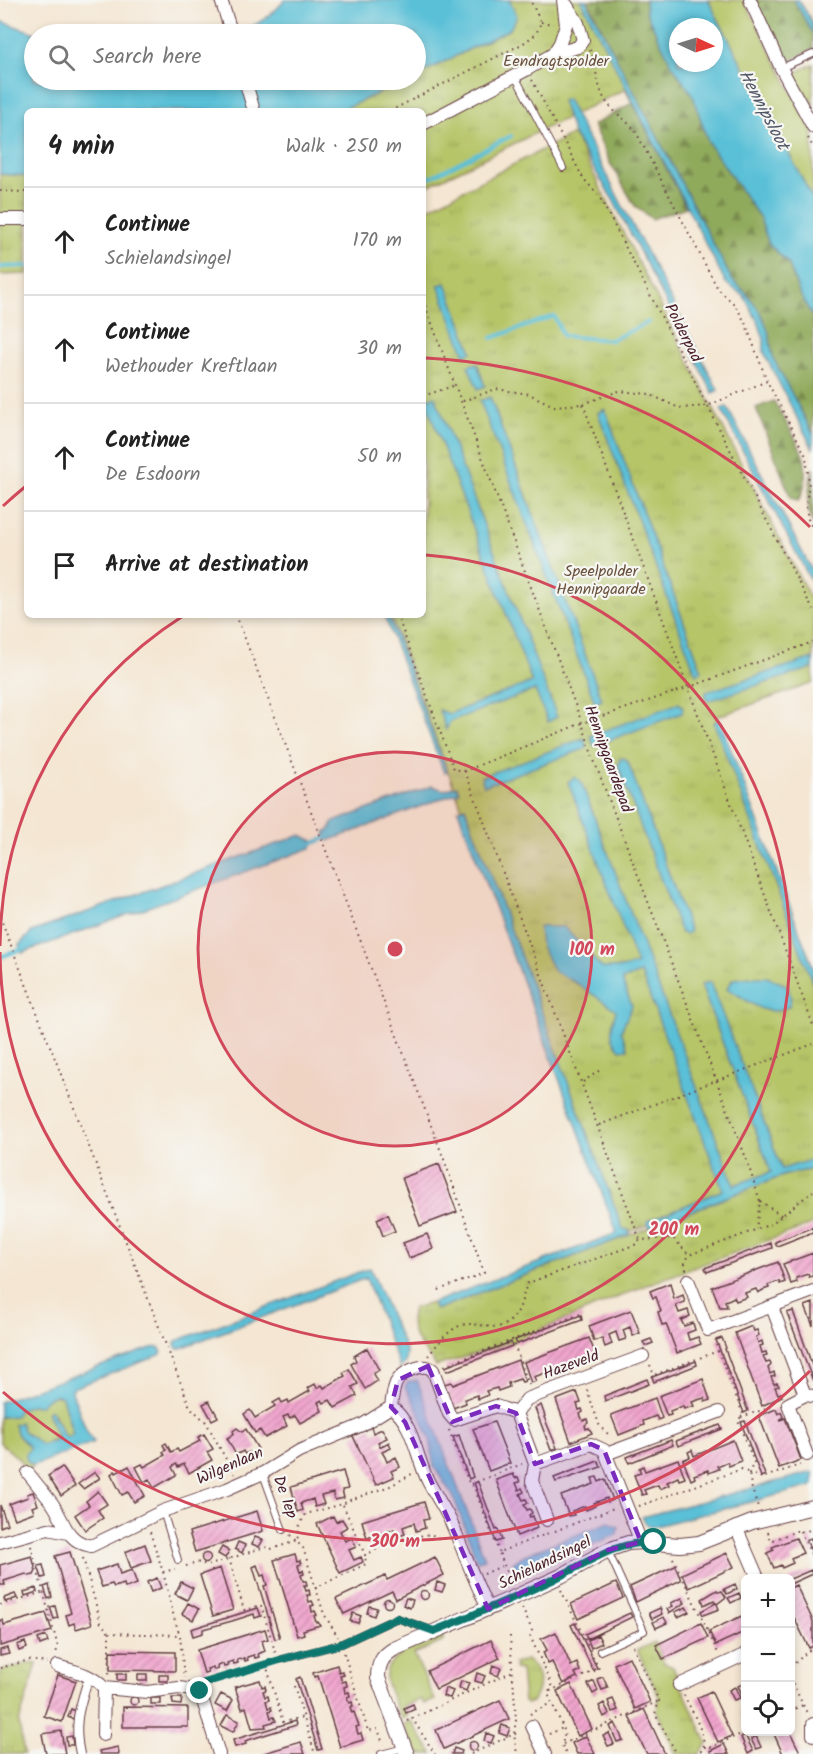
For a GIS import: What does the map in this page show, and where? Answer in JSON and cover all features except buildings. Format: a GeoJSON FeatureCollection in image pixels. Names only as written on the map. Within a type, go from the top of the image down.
{"type":"FeatureCollection","features":[{"type":"Feature","properties":{"kind":"street"},"geometry":{"type":"LineString","coordinates":[[221,0],[229,24]]}},
{"type":"Feature","properties":{"kind":"street"},"geometry":{"type":"LineString","coordinates":[[553,54],[560,43],[566,25],[563,0]]}},
{"type":"Feature","properties":{"kind":"street"},"geometry":{"type":"LineString","coordinates":[[426,122],[553,54],[578,47],[583,40],[578,24],[563,0]]}},
{"type":"Feature","properties":{"kind":"street"},"geometry":{"type":"LineString","coordinates":[[750,0],[781,68],[813,127]]}},
{"type":"Feature","properties":{"kind":"street"},"geometry":{"type":"LineString","coordinates":[[248,90],[253,108]]}},
{"type":"Feature","properties":{"kind":"street"},"geometry":{"type":"LineString","coordinates":[[0,219],[24,219]]}},
{"type":"Feature","properties":{"kind":"street"},"geometry":{"type":"LineString","coordinates":[[688,1280],[708,1330],[813,1291]]}},
{"type":"Feature","properties":{"kind":"street"},"geometry":{"type":"LineString","coordinates":[[771,1307],[809,1396],[788,1404],[807,1455]]}},
{"type":"Feature","properties":{"kind":"street","name":"Hazeveld"},"geometry":{"type":"LineString","coordinates":[[516,1413],[526,1399],[643,1356]]}},
{"type":"Feature","properties":{"kind":"street"},"geometry":{"type":"LineString","coordinates":[[488,1609],[450,1521],[423,1470],[405,1422],[391,1407],[398,1380],[409,1371],[420,1366],[428,1366],[433,1370],[454,1420],[496,1407],[516,1413],[534,1462],[532,1481],[547,1520]]}},
{"type":"Feature","properties":{"kind":"street","name":"Wilgenlaan"},"geometry":{"type":"LineString","coordinates":[[79,1544],[91,1546],[145,1518],[263,1473],[299,1451],[362,1425],[391,1407]]}},
{"type":"Feature","properties":{"kind":"street"},"geometry":{"type":"LineString","coordinates":[[534,1462],[591,1444],[610,1452],[719,1412]]}},
{"type":"Feature","properties":{"kind":"street"},"geometry":{"type":"LineString","coordinates":[[610,1452],[627,1510],[641,1542]]}},
{"type":"Feature","properties":{"kind":"street"},"geometry":{"type":"LineString","coordinates":[[28,1473],[53,1504],[68,1533],[79,1544]]}},
{"type":"Feature","properties":{"kind":"street","name":"Schielandsingel"},"geometry":{"type":"LineString","coordinates":[[396,1725],[378,1678],[381,1660],[394,1649],[556,1578],[608,1550],[641,1542],[699,1543],[736,1527],[813,1507]]}},
{"type":"Feature","properties":{"kind":"street"},"geometry":{"type":"LineString","coordinates":[[736,1527],[756,1574]]}},
{"type":"Feature","properties":{"kind":"street"},"geometry":{"type":"LineString","coordinates":[[0,1542],[48,1529],[68,1533]]}},
{"type":"Feature","properties":{"kind":"street"},"geometry":{"type":"LineString","coordinates":[[679,1685],[741,1655]]}},
{"type":"Feature","properties":{"kind":"street"},"geometry":{"type":"LineString","coordinates":[[55,1665],[89,1676],[106,1689],[147,1692],[181,1689],[200,1691],[219,1754]]}},
{"type":"Feature","properties":{"kind":"street"},"geometry":{"type":"LineString","coordinates":[[80,1754],[76,1735],[77,1722],[89,1676]]}},
{"type":"Feature","properties":{"kind":"street"},"geometry":{"type":"LineString","coordinates":[[103,1736],[106,1689]]}},
{"type":"Feature","properties":{"kind":"street"},"geometry":{"type":"LineString","coordinates":[[810,1719],[813,1735]]}},
{"type":"Feature","properties":{"kind":"street"},"geometry":{"type":"LineString","coordinates":[[529,1721],[545,1754]]}},
{"type":"Feature","properties":{"kind":"street"},"geometry":{"type":"LineString","coordinates":[[396,1725],[406,1751]]}},
{"type":"Feature","properties":{"kind":"lane"},"geometry":{"type":"LineString","coordinates":[[781,68],[813,54]]}},
{"type":"Feature","properties":{"kind":"lane"},"geometry":{"type":"LineString","coordinates":[[521,73],[563,168]]}},
{"type":"Feature","properties":{"kind":"lane","name":"De Iep"},"geometry":{"type":"LineString","coordinates":[[263,1473],[283,1530]]}},
{"type":"Feature","properties":{"kind":"lane"},"geometry":{"type":"LineString","coordinates":[[163,1511],[178,1560]]}},
{"type":"Feature","properties":{"kind":"lane"},"geometry":{"type":"LineString","coordinates":[[600,1651],[644,1631],[608,1550]]}},
{"type":"Feature","properties":{"kind":"lane"},"geometry":{"type":"LineString","coordinates":[[283,1659],[341,1644],[397,1618],[434,1631]]}},
{"type":"Feature","properties":{"kind":"lane"},"geometry":{"type":"LineString","coordinates":[[381,1754],[406,1751]]}},
{"type":"Feature","properties":{"kind":"path"},"geometry":{"type":"LineString","coordinates":[[396,108],[522,44],[536,34],[541,22],[530,0]]}},
{"type":"Feature","properties":{"kind":"path"},"geometry":{"type":"LineString","coordinates":[[583,40],[588,44],[594,59],[601,90],[608,104],[625,119],[640,138],[718,289],[735,305],[745,322],[767,381],[806,456],[808,482],[806,506],[808,519],[813,529]]}},
{"type":"Feature","properties":{"kind":"path","name":"Polderpad"},"geometry":{"type":"LineString","coordinates":[[521,73],[583,178],[599,196],[813,610]]}},
{"type":"Feature","properties":{"kind":"path"},"geometry":{"type":"LineString","coordinates":[[0,191],[24,192]]}},
{"type":"Feature","properties":{"kind":"path","name":"Hennipgaardepad"},"geometry":{"type":"LineString","coordinates":[[426,308],[463,401],[596,766],[747,1158],[760,1201],[756,1229]]}},
{"type":"Feature","properties":{"kind":"path"},"geometry":{"type":"LineString","coordinates":[[463,401],[496,388],[529,394],[554,406],[583,404],[619,391],[649,394],[679,408],[707,406],[767,381]]}},
{"type":"Feature","properties":{"kind":"path"},"geometry":{"type":"LineString","coordinates":[[426,395],[456,385]]}},
{"type":"Feature","properties":{"kind":"path"},"geometry":{"type":"LineString","coordinates":[[583,404],[813,1025]]}},
{"type":"Feature","properties":{"kind":"path"},"geometry":{"type":"LineString","coordinates":[[237,618],[445,1162],[484,1273],[436,1291]]}},
{"type":"Feature","properties":{"kind":"path"},"geometry":{"type":"LineString","coordinates":[[398,618],[454,769],[465,771],[582,723],[813,642]]}},
{"type":"Feature","properties":{"kind":"path"},"geometry":{"type":"LineString","coordinates":[[465,771],[640,1240]]}},
{"type":"Feature","properties":{"kind":"path"},"geometry":{"type":"LineString","coordinates":[[0,917],[190,1407],[206,1422],[239,1483]]}},
{"type":"Feature","properties":{"kind":"path"},"geometry":{"type":"LineString","coordinates":[[598,1125],[813,1044]]}},
{"type":"Feature","properties":{"kind":"path"},"geometry":{"type":"LineString","coordinates":[[582,1083],[600,1070]]}},
{"type":"Feature","properties":{"kind":"path"},"geometry":{"type":"LineString","coordinates":[[688,1280],[685,1263],[689,1255],[771,1224],[813,1191]]}},
{"type":"Feature","properties":{"kind":"path"},"geometry":{"type":"LineString","coordinates":[[760,1201],[782,1216]]}},
{"type":"Feature","properties":{"kind":"path"},"geometry":{"type":"LineString","coordinates":[[420,1366],[449,1332],[464,1324],[499,1328],[506,1325],[522,1308],[524,1289],[528,1283],[637,1244],[640,1240],[673,1238],[689,1255]]}},
{"type":"Feature","properties":{"kind":"path"},"geometry":{"type":"LineString","coordinates":[[433,1370],[583,1312]]}},
{"type":"Feature","properties":{"kind":"path"},"geometry":{"type":"LineString","coordinates":[[711,1329],[743,1414],[738,1420],[754,1462],[749,1473],[757,1502]]}},
{"type":"Feature","properties":{"kind":"path"},"geometry":{"type":"LineString","coordinates":[[512,1340],[534,1396]]}},
{"type":"Feature","properties":{"kind":"path"},"geometry":{"type":"LineString","coordinates":[[643,1356],[649,1360],[654,1375],[718,1351]]}},
{"type":"Feature","properties":{"kind":"path"},"geometry":{"type":"LineString","coordinates":[[583,1379],[600,1427],[608,1434],[610,1452]]}},
{"type":"Feature","properties":{"kind":"path"},"geometry":{"type":"LineString","coordinates":[[741,1417],[784,1402],[788,1404]]}},
{"type":"Feature","properties":{"kind":"path"},"geometry":{"type":"LineString","coordinates":[[452,1418],[448,1428],[532,1630],[530,1636],[552,1685],[548,1695],[565,1732],[562,1745],[566,1754]]}},
{"type":"Feature","properties":{"kind":"path"},"geometry":{"type":"LineString","coordinates":[[499,1552],[620,1506],[627,1510],[742,1469],[762,1478],[805,1463],[807,1455]]}},
{"type":"Feature","properties":{"kind":"path"},"geometry":{"type":"LineString","coordinates":[[470,1484],[534,1462]]}},
{"type":"Feature","properties":{"kind":"path"},"geometry":{"type":"LineString","coordinates":[[163,1572],[200,1562],[207,1566],[265,1546],[271,1548],[297,1541],[300,1524],[306,1514],[343,1504],[390,1486],[423,1470]]}},
{"type":"Feature","properties":{"kind":"path"},"geometry":{"type":"LineString","coordinates":[[315,1587],[366,1564],[365,1555],[343,1504]]}},
{"type":"Feature","properties":{"kind":"path"},"geometry":{"type":"LineString","coordinates":[[145,1518],[163,1572],[173,1619],[180,1635],[184,1674],[181,1689]]}},
{"type":"Feature","properties":{"kind":"path"},"geometry":{"type":"LineString","coordinates":[[800,1531],[813,1558]]}},
{"type":"Feature","properties":{"kind":"path"},"geometry":{"type":"LineString","coordinates":[[365,1555],[396,1540],[431,1533],[437,1538],[455,1533]]}},
{"type":"Feature","properties":{"kind":"path"},"geometry":{"type":"LineString","coordinates":[[0,1668],[30,1660],[55,1665],[58,1647],[28,1535]]}},
{"type":"Feature","properties":{"kind":"path"},"geometry":{"type":"LineString","coordinates":[[79,1544],[101,1623],[109,1634],[106,1689]]}},
{"type":"Feature","properties":{"kind":"path"},"geometry":{"type":"LineString","coordinates":[[673,1544],[672,1556],[723,1664]]}},
{"type":"Feature","properties":{"kind":"path"},"geometry":{"type":"LineString","coordinates":[[200,1691],[204,1683],[277,1661],[261,1605],[244,1610],[229,1558]]}},
{"type":"Feature","properties":{"kind":"path"},"geometry":{"type":"LineString","coordinates":[[474,1579],[504,1565]]}},
{"type":"Feature","properties":{"kind":"path"},"geometry":{"type":"LineString","coordinates":[[549,1692],[599,1669],[556,1578]]}},
{"type":"Feature","properties":{"kind":"path"},"geometry":{"type":"LineString","coordinates":[[0,1605],[44,1592]]}},
{"type":"Feature","properties":{"kind":"path"},"geometry":{"type":"LineString","coordinates":[[109,1634],[180,1635]]}},
{"type":"Feature","properties":{"kind":"path"},"geometry":{"type":"LineString","coordinates":[[510,1636],[516,1720],[514,1734],[517,1754]]}},
{"type":"Feature","properties":{"kind":"path"},"geometry":{"type":"LineString","coordinates":[[629,1638],[659,1701],[655,1714],[677,1754]]}},
{"type":"Feature","properties":{"kind":"path"},"geometry":{"type":"LineString","coordinates":[[795,1664],[804,1652],[813,1648]]}},
{"type":"Feature","properties":{"kind":"path"},"geometry":{"type":"LineString","coordinates":[[266,1664],[283,1722],[304,1717]]}},
{"type":"Feature","properties":{"kind":"path"},"geometry":{"type":"LineString","coordinates":[[378,1729],[396,1725],[513,1671]]}},
{"type":"Feature","properties":{"kind":"path"},"geometry":{"type":"LineString","coordinates":[[792,1682],[810,1719]]}},
{"type":"Feature","properties":{"kind":"path"},"geometry":{"type":"LineString","coordinates":[[679,1685],[705,1739],[704,1748],[700,1753],[688,1754]]}},
{"type":"Feature","properties":{"kind":"path"},"geometry":{"type":"LineString","coordinates":[[294,1686],[315,1754]]}},
{"type":"Feature","properties":{"kind":"path"},"geometry":{"type":"LineString","coordinates":[[562,1745],[659,1701]]}},
{"type":"Feature","properties":{"kind":"path"},"geometry":{"type":"LineString","coordinates":[[529,1721],[552,1703]]}},
{"type":"Feature","properties":{"kind":"path"},"geometry":{"type":"LineString","coordinates":[[795,1709],[803,1705]]}},
{"type":"Feature","properties":{"kind":"path"},"geometry":{"type":"LineString","coordinates":[[412,1718],[435,1754]]}},
{"type":"Feature","properties":{"kind":"path"},"geometry":{"type":"LineString","coordinates":[[704,1748],[711,1748],[741,1733]]}},
{"type":"Feature","properties":{"kind":"path"},"geometry":{"type":"LineString","coordinates":[[471,1754],[514,1734]]}},
{"type":"Feature","properties":{"kind":"highlighted area"},"geometry":{"type":"Polygon","coordinates":[[[428,1366],[452,1422],[496,1406],[516,1413],[535,1464],[591,1444],[604,1450],[641,1542],[608,1550],[488,1609],[405,1422],[391,1407],[398,1380],[428,1366]]]}},
{"type":"Feature","properties":{"kind":"green space","name":"Eendragtspolder"},"geometry":{"type":"Polygon","coordinates":[[[509,0],[588,0],[630,87],[426,187],[426,108],[346,108],[385,90],[426,90],[426,71],[510,29],[516,16],[509,0]]]}},
{"type":"Feature","properties":{"kind":"green space"},"geometry":{"type":"Polygon","coordinates":[[[586,0],[645,0],[646,12],[669,59],[669,72],[677,72],[693,96],[708,142],[760,218],[769,244],[789,264],[798,290],[813,318],[813,434],[775,362],[770,338],[748,294],[732,280],[586,0]]]}},
{"type":"Feature","properties":{"kind":"green space"},"geometry":{"type":"Polygon","coordinates":[[[708,0],[744,0],[813,132],[813,200],[723,29],[723,18],[717,18],[708,0]]]}},
{"type":"Feature","properties":{"kind":"green space"},"geometry":{"type":"Polygon","coordinates":[[[755,0],[794,0],[813,34],[813,49],[788,62],[783,60],[755,0]]]}},
{"type":"Feature","properties":{"kind":"green space"},"geometry":{"type":"Polygon","coordinates":[[[610,58],[686,207],[652,219],[635,206],[610,163],[593,125],[632,103],[610,58]]]}},
{"type":"Feature","properties":{"kind":"green space"},"geometry":{"type":"Polygon","coordinates":[[[813,64],[813,106],[794,73],[813,64]]]}},
{"type":"Feature","properties":{"kind":"green space","name":"Speelpolder Hennipgaarde"},"geometry":{"type":"Polygon","coordinates":[[[573,134],[813,604],[813,683],[716,717],[813,974],[813,1163],[620,1235],[391,618],[426,618],[426,209],[573,134]]]}},
{"type":"Feature","properties":{"kind":"green space"},"geometry":{"type":"Polygon","coordinates":[[[0,174],[24,176],[24,274],[0,275],[0,174]]]}},
{"type":"Feature","properties":{"kind":"green space"},"geometry":{"type":"Polygon","coordinates":[[[774,401],[803,455],[804,486],[798,501],[791,498],[756,408],[774,401]]]}},
{"type":"Feature","properties":{"kind":"green space"},"geometry":{"type":"Polygon","coordinates":[[[813,468],[813,525],[808,504],[813,468]]]}},
{"type":"Feature","properties":{"kind":"green space"},"geometry":{"type":"Polygon","coordinates":[[[813,1169],[813,1224],[649,1284],[510,1343],[436,1366],[413,1334],[411,1318],[413,1308],[432,1303],[435,1310],[785,1175],[813,1169]]]}},
{"type":"Feature","properties":{"kind":"green space"},"geometry":{"type":"Polygon","coordinates":[[[56,1395],[62,1397],[73,1434],[68,1437],[64,1435],[54,1413],[47,1412],[58,1437],[42,1445],[14,1425],[18,1435],[30,1448],[29,1463],[34,1465],[28,1471],[18,1458],[0,1443],[0,1417],[16,1416],[18,1410],[31,1405],[40,1406],[44,1400],[56,1395]]]}},
{"type":"Feature","properties":{"kind":"green space"},"geometry":{"type":"Polygon","coordinates":[[[442,1636],[444,1641],[414,1654],[435,1700],[424,1704],[421,1699],[403,1706],[407,1716],[401,1719],[388,1689],[387,1671],[397,1657],[442,1636]]]}},
{"type":"Feature","properties":{"kind":"green space"},"geometry":{"type":"Polygon","coordinates":[[[655,1642],[664,1663],[673,1667],[707,1743],[700,1754],[676,1754],[657,1712],[659,1697],[637,1650],[655,1642]]]}},
{"type":"Feature","properties":{"kind":"green space"},"geometry":{"type":"Polygon","coordinates":[[[527,1660],[535,1669],[539,1685],[532,1702],[527,1704],[524,1702],[521,1670],[515,1669],[514,1663],[527,1660]]]}},
{"type":"Feature","properties":{"kind":"green space"},"geometry":{"type":"Polygon","coordinates":[[[32,1662],[37,1664],[19,1722],[24,1754],[0,1754],[0,1671],[32,1662]]]}},
{"type":"Feature","properties":{"kind":"green space"},"geometry":{"type":"Polygon","coordinates":[[[411,1721],[433,1754],[415,1754],[404,1724],[411,1721]]]}},
{"type":"Feature","properties":{"kind":"water"},"geometry":{"type":"Polygon","coordinates":[[[285,0],[509,0],[517,16],[510,29],[426,71],[426,24],[256,24],[285,0]]]}},
{"type":"Feature","properties":{"kind":"water"},"geometry":{"type":"Polygon","coordinates":[[[581,0],[586,0],[732,280],[744,291],[759,311],[769,334],[775,362],[813,434],[813,449],[764,352],[764,339],[759,324],[744,296],[726,283],[581,0]]]}},
{"type":"Feature","properties":{"kind":"water"},"geometry":{"type":"Polygon","coordinates":[[[645,0],[708,0],[717,18],[669,18],[669,59],[646,12],[645,0]]]}},
{"type":"Feature","properties":{"kind":"water"},"geometry":{"type":"Polygon","coordinates":[[[794,0],[799,0],[813,24],[813,34],[794,0]]]}},
{"type":"Feature","properties":{"kind":"water"},"geometry":{"type":"Polygon","coordinates":[[[0,21],[24,29],[24,90],[385,90],[346,108],[24,108],[24,176],[0,174],[0,21]]]}},
{"type":"Feature","properties":{"kind":"water","name":"Hennipsloot"},"geometry":{"type":"Polygon","coordinates":[[[723,29],[813,200],[813,318],[798,290],[789,264],[769,244],[760,218],[708,142],[693,96],[677,72],[723,72],[723,29]]]}},
{"type":"Feature","properties":{"kind":"water"},"geometry":{"type":"Polygon","coordinates":[[[567,99],[718,390],[713,393],[612,198],[573,134],[562,101],[567,99]]]}},
{"type":"Feature","properties":{"kind":"water"},"geometry":{"type":"Polygon","coordinates":[[[446,283],[472,352],[465,355],[438,285],[446,283]]]}},
{"type":"Feature","properties":{"kind":"water"},"geometry":{"type":"Polygon","coordinates":[[[477,363],[485,386],[478,389],[468,366],[477,363]]]}},
{"type":"Feature","properties":{"kind":"water"},"geometry":{"type":"Polygon","coordinates":[[[435,396],[557,717],[548,722],[535,690],[450,721],[446,730],[439,710],[449,714],[532,682],[426,400],[435,396]]]}},
{"type":"Feature","properties":{"kind":"water"},"geometry":{"type":"Polygon","coordinates":[[[490,397],[602,700],[595,703],[480,401],[490,397]]]}},
{"type":"Feature","properties":{"kind":"water"},"geometry":{"type":"Polygon","coordinates":[[[727,407],[813,573],[813,585],[721,409],[727,407]]]}},
{"type":"Feature","properties":{"kind":"water"},"geometry":{"type":"Polygon","coordinates":[[[605,409],[702,671],[696,674],[598,413],[605,409]]]}},
{"type":"Feature","properties":{"kind":"water"},"geometry":{"type":"Polygon","coordinates":[[[385,618],[389,618],[447,772],[444,773],[385,618]]]}},
{"type":"Feature","properties":{"kind":"water"},"geometry":{"type":"Polygon","coordinates":[[[813,658],[813,668],[708,701],[705,697],[706,692],[813,658]]]}},
{"type":"Feature","properties":{"kind":"water"},"geometry":{"type":"Polygon","coordinates":[[[679,703],[683,707],[682,713],[594,746],[590,736],[679,703]]]}},
{"type":"Feature","properties":{"kind":"water"},"geometry":{"type":"Polygon","coordinates":[[[720,721],[813,968],[813,984],[714,723],[720,721]]]}},
{"type":"Feature","properties":{"kind":"water"},"geometry":{"type":"Polygon","coordinates":[[[584,738],[587,748],[484,786],[481,777],[584,738]]]}},
{"type":"Feature","properties":{"kind":"water"},"geometry":{"type":"Polygon","coordinates":[[[624,758],[628,762],[690,931],[686,934],[681,933],[618,766],[620,759],[624,758]]]}},
{"type":"Feature","properties":{"kind":"water"},"geometry":{"type":"Polygon","coordinates":[[[575,777],[581,782],[734,1185],[771,1172],[701,985],[710,982],[782,1169],[813,1159],[813,1169],[785,1175],[649,1227],[647,1221],[723,1190],[641,973],[622,980],[632,1006],[621,1031],[628,1049],[620,1050],[612,1035],[616,1010],[554,971],[541,946],[539,927],[564,927],[602,968],[622,968],[637,964],[568,782],[575,777]]]}},
{"type":"Feature","properties":{"kind":"water"},"geometry":{"type":"Polygon","coordinates":[[[432,786],[444,790],[457,786],[459,792],[328,841],[325,832],[329,831],[333,822],[432,786]]]}},
{"type":"Feature","properties":{"kind":"water"},"geometry":{"type":"Polygon","coordinates":[[[465,807],[623,1229],[629,1230],[629,1235],[435,1310],[432,1303],[617,1233],[458,810],[465,807]]]}},
{"type":"Feature","properties":{"kind":"water"},"geometry":{"type":"Polygon","coordinates":[[[301,835],[313,841],[311,848],[22,953],[19,945],[32,932],[301,835]]]}},
{"type":"Feature","properties":{"kind":"water"},"geometry":{"type":"Polygon","coordinates":[[[767,977],[788,986],[791,999],[789,1006],[780,1010],[764,1010],[727,989],[733,979],[767,977]]]}},
{"type":"Feature","properties":{"kind":"water"},"geometry":{"type":"Polygon","coordinates":[[[370,1268],[406,1351],[405,1363],[400,1368],[366,1278],[178,1349],[175,1345],[176,1341],[370,1268]]]}},
{"type":"Feature","properties":{"kind":"water"},"geometry":{"type":"Polygon","coordinates":[[[159,1347],[162,1352],[160,1355],[73,1388],[72,1392],[87,1432],[94,1442],[34,1465],[28,1462],[26,1453],[30,1448],[18,1435],[14,1425],[20,1422],[24,1432],[42,1445],[56,1440],[58,1437],[47,1412],[51,1410],[64,1435],[68,1437],[73,1434],[62,1397],[53,1396],[40,1406],[31,1405],[18,1410],[16,1416],[0,1417],[0,1402],[159,1347]]]}},
{"type":"Feature","properties":{"kind":"water"},"geometry":{"type":"Polygon","coordinates":[[[417,1380],[485,1559],[477,1561],[453,1496],[434,1467],[430,1439],[405,1387],[408,1382],[417,1380]]]}},
{"type":"Feature","properties":{"kind":"water"},"geometry":{"type":"Polygon","coordinates":[[[813,1472],[813,1486],[652,1527],[646,1524],[642,1517],[813,1472]]]}},
{"type":"Feature","properties":{"kind":"water"},"geometry":{"type":"Polygon","coordinates":[[[609,1522],[619,1527],[616,1535],[529,1570],[518,1572],[513,1563],[524,1555],[609,1522]]]}},
{"type":"Feature","properties":{"kind":"waterway"},"geometry":{"type":"LineString","coordinates":[[426,179],[511,136]]}},
{"type":"Feature","properties":{"kind":"waterway"},"geometry":{"type":"LineString","coordinates":[[0,267],[24,266]]}},
{"type":"Feature","properties":{"kind":"waterway"},"geometry":{"type":"LineString","coordinates":[[492,338],[554,316],[563,336],[611,340],[649,322]]}},
{"type":"Feature","properties":{"kind":"waterway"},"geometry":{"type":"LineString","coordinates":[[308,845],[330,837]]}},
{"type":"Feature","properties":{"kind":"waterway"},"geometry":{"type":"LineString","coordinates":[[0,957],[25,948]]}},
{"type":"Feature","properties":{"kind":"route"},"geometry":{"type":"LineString","coordinates":[[200,1691],[204,1683],[341,1644],[397,1618],[434,1631],[556,1578],[608,1550],[628,1544],[654,1542]]}}]}
